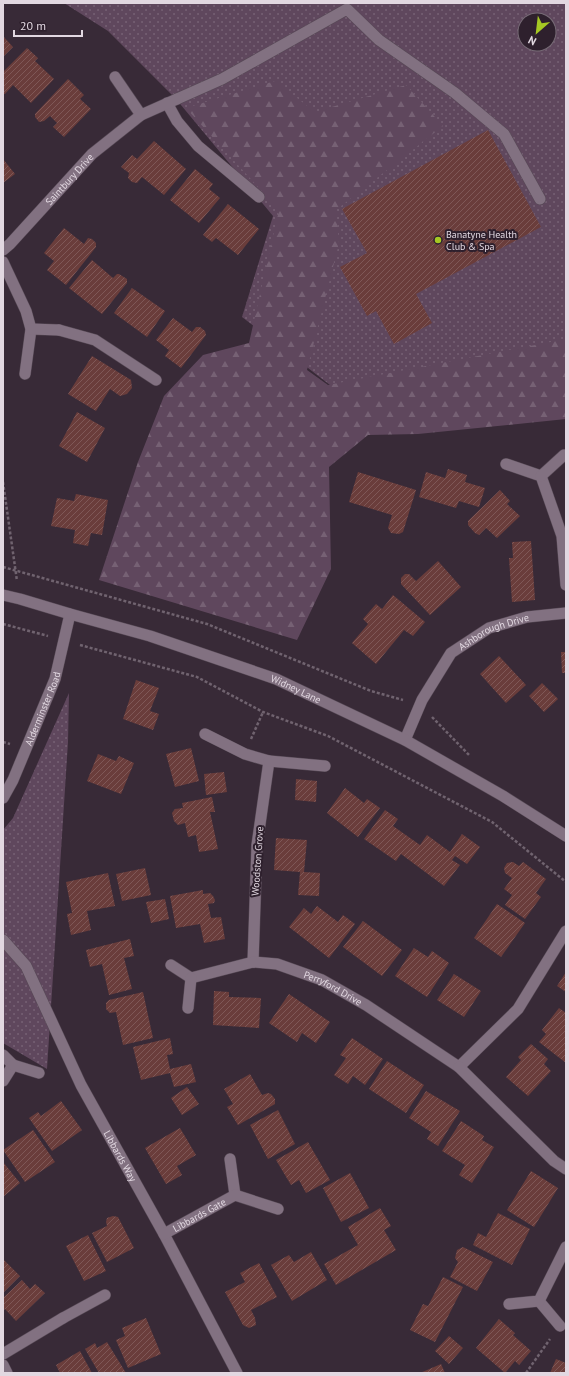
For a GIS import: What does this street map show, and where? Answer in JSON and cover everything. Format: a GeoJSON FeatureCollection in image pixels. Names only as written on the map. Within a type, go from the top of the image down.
{"type":"FeatureCollection","features":[{"type":"Feature","properties":{"kind":"street","name":"Saintbury Drive"},"geometry":{"type":"LineString","coordinates":[[3,250],[92,154],[141,115],[222,79],[350,6]]}},
{"type":"Feature","properties":{"kind":"street"},"geometry":{"type":"LineString","coordinates":[[350,6],[379,40],[455,93],[504,134],[540,199]]}},
{"type":"Feature","properties":{"kind":"street"},"geometry":{"type":"LineString","coordinates":[[115,77],[141,115]]}},
{"type":"Feature","properties":{"kind":"street"},"geometry":{"type":"LineString","coordinates":[[172,101],[177,121],[198,146],[259,197]]}},
{"type":"Feature","properties":{"kind":"street"},"geometry":{"type":"LineString","coordinates":[[3,262],[26,311],[31,329],[25,374]]}},
{"type":"Feature","properties":{"kind":"street"},"geometry":{"type":"LineString","coordinates":[[31,329],[59,330],[95,340],[156,380]]}},
{"type":"Feature","properties":{"kind":"street"},"geometry":{"type":"LineString","coordinates":[[540,476],[564,455]]}},
{"type":"Feature","properties":{"kind":"street"},"geometry":{"type":"LineString","coordinates":[[506,464],[540,476]]}},
{"type":"Feature","properties":{"kind":"street"},"geometry":{"type":"LineString","coordinates":[[540,476],[562,536],[566,585]]}},
{"type":"Feature","properties":{"kind":"street","name":"Widney Lane"},"geometry":{"type":"LineString","coordinates":[[3,596],[20,599],[150,636],[276,679],[405,740],[503,796],[566,836]]}},
{"type":"Feature","properties":{"kind":"street","name":"Ashborough Drive"},"geometry":{"type":"LineString","coordinates":[[405,740],[422,700],[451,653],[489,628],[527,617],[566,613]]}},
{"type":"Feature","properties":{"kind":"street","name":"Alderminster Road"},"geometry":{"type":"LineString","coordinates":[[3,798],[13,780],[55,679],[70,614]]}},
{"type":"Feature","properties":{"kind":"street"},"geometry":{"type":"LineString","coordinates":[[205,734],[245,754],[269,761],[325,766]]}},
{"type":"Feature","properties":{"kind":"street","name":"Woodston Grove"},"geometry":{"type":"LineString","coordinates":[[253,962],[257,845],[269,761]]}},
{"type":"Feature","properties":{"kind":"street"},"geometry":{"type":"LineString","coordinates":[[459,1068],[518,1008],[566,931]]}},
{"type":"Feature","properties":{"kind":"street","name":"Libbards Way"},"geometry":{"type":"LineString","coordinates":[[3,940],[26,966],[81,1085],[164,1234],[237,1373]]}},
{"type":"Feature","properties":{"kind":"street","name":"Perryford Drive"},"geometry":{"type":"LineString","coordinates":[[191,978],[253,962],[277,964],[322,980],[366,1004],[459,1068],[554,1161],[566,1169]]}},
{"type":"Feature","properties":{"kind":"street"},"geometry":{"type":"LineString","coordinates":[[171,965],[191,978],[188,1008]]}},
{"type":"Feature","properties":{"kind":"street"},"geometry":{"type":"LineString","coordinates":[[3,1055],[13,1065],[39,1073]]}},
{"type":"Feature","properties":{"kind":"street"},"geometry":{"type":"LineString","coordinates":[[3,1081],[13,1065]]}},
{"type":"Feature","properties":{"kind":"street","name":"Libbards Gate"},"geometry":{"type":"LineString","coordinates":[[230,1159],[235,1196]]}},
{"type":"Feature","properties":{"kind":"street","name":"Libbards Gate"},"geometry":{"type":"LineString","coordinates":[[164,1234],[235,1196],[278,1209]]}},
{"type":"Feature","properties":{"kind":"street"},"geometry":{"type":"LineString","coordinates":[[539,1301],[566,1247]]}},
{"type":"Feature","properties":{"kind":"street"},"geometry":{"type":"LineString","coordinates":[[3,1354],[105,1295]]}},
{"type":"Feature","properties":{"kind":"street"},"geometry":{"type":"LineString","coordinates":[[509,1304],[539,1301]]}},
{"type":"Feature","properties":{"kind":"street"},"geometry":{"type":"LineString","coordinates":[[539,1301],[560,1326]]}},
{"type":"Feature","properties":{"kind":"street"},"geometry":{"type":"LineString","coordinates":[[3,1365],[7,1373]]}},
{"type":"Feature","properties":{"kind":"path"},"geometry":{"type":"LineString","coordinates":[[3,482],[20,599]]}},
{"type":"Feature","properties":{"kind":"path"},"geometry":{"type":"LineString","coordinates":[[3,624],[197,676],[262,712],[328,736],[492,822],[566,882]]}},
{"type":"Feature","properties":{"kind":"path"},"geometry":{"type":"LineString","coordinates":[[245,754],[262,712]]}},
{"type":"Feature","properties":{"kind":"path"},"geometry":{"type":"LineString","coordinates":[[526,1373],[560,1326]]}},
{"type":"Feature","properties":{"kind":"green space"},"geometry":{"type":"Polygon","coordinates":[[[64,3],[566,3],[566,402],[374,419],[242,317],[273,216],[176,99],[108,31],[64,3]]]}},
{"type":"Feature","properties":{"kind":"green space"},"geometry":{"type":"Polygon","coordinates":[[[275,81],[315,112],[406,85],[443,126],[336,210],[339,243],[307,370],[328,385],[566,339],[566,419],[418,434],[368,435],[329,467],[331,569],[297,640],[99,580],[138,462],[164,396],[203,355],[249,343],[279,210],[186,108],[275,81]]]}},
{"type":"Feature","properties":{"kind":"green space"},"geometry":{"type":"Polygon","coordinates":[[[69,693],[68,742],[47,1069],[3,1043],[3,830],[13,818],[69,693]]]}},
{"type":"Feature","properties":{"kind":"building"},"geometry":{"type":"Polygon","coordinates":[[[3,36],[13,47],[3,57],[3,36]]]}},
{"type":"Feature","properties":{"kind":"building"},"geometry":{"type":"Polygon","coordinates":[[[27,48],[38,58],[35,61],[54,79],[31,103],[13,85],[5,94],[3,94],[3,72],[27,48]]]}},
{"type":"Feature","properties":{"kind":"building"},"geometry":{"type":"Polygon","coordinates":[[[68,79],[84,95],[80,99],[91,109],[64,137],[53,127],[57,123],[50,116],[44,121],[39,122],[35,117],[35,114],[68,79]]]}},
{"type":"Feature","properties":{"kind":"building","name":"Banatyne Health Club & Spa"},"geometry":{"type":"Polygon","coordinates":[[[488,130],[541,227],[416,294],[432,323],[394,344],[376,311],[367,316],[340,267],[367,253],[342,209],[488,130]]]}},
{"type":"Feature","properties":{"kind":"building"},"geometry":{"type":"Polygon","coordinates":[[[154,141],[186,169],[164,195],[142,177],[137,183],[132,182],[128,178],[129,173],[121,167],[132,155],[137,159],[154,141]]]}},
{"type":"Feature","properties":{"kind":"building"},"geometry":{"type":"Polygon","coordinates":[[[3,159],[15,174],[3,183],[3,159]]]}},
{"type":"Feature","properties":{"kind":"building"},"geometry":{"type":"Polygon","coordinates":[[[195,169],[213,184],[209,189],[220,198],[199,223],[170,200],[195,169]]]}},
{"type":"Feature","properties":{"kind":"building"},"geometry":{"type":"Polygon","coordinates":[[[228,204],[259,229],[238,255],[216,238],[212,242],[203,235],[228,204]]]}},
{"type":"Feature","properties":{"kind":"building"},"geometry":{"type":"Polygon","coordinates":[[[64,228],[84,244],[88,238],[92,239],[96,243],[96,247],[66,285],[47,270],[54,261],[44,253],[64,228]]]}},
{"type":"Feature","properties":{"kind":"building"},"geometry":{"type":"Polygon","coordinates":[[[92,260],[113,278],[119,274],[127,279],[127,283],[102,314],[69,288],[92,260]]]}},
{"type":"Feature","properties":{"kind":"building"},"geometry":{"type":"Polygon","coordinates":[[[132,288],[165,311],[147,337],[114,313],[132,288]]]}},
{"type":"Feature","properties":{"kind":"building"},"geometry":{"type":"Polygon","coordinates":[[[173,318],[192,332],[196,327],[200,327],[205,331],[206,335],[181,368],[165,356],[169,350],[156,340],[173,318]]]}},
{"type":"Feature","properties":{"kind":"building"},"geometry":{"type":"Polygon","coordinates":[[[92,356],[131,380],[132,388],[127,394],[120,396],[110,389],[96,411],[68,394],[92,356]]]}},
{"type":"Feature","properties":{"kind":"building"},"geometry":{"type":"Polygon","coordinates":[[[77,412],[105,428],[87,462],[59,446],[77,412]]]}},
{"type":"Feature","properties":{"kind":"building"},"geometry":{"type":"Polygon","coordinates":[[[448,469],[467,475],[465,482],[485,488],[479,507],[459,501],[456,508],[419,497],[426,472],[445,478],[448,469]]]}},
{"type":"Feature","properties":{"kind":"building"},"geometry":{"type":"Polygon","coordinates":[[[358,472],[416,490],[403,532],[399,534],[391,533],[388,528],[392,515],[349,502],[358,472]]]}},
{"type":"Feature","properties":{"kind":"building"},"geometry":{"type":"Polygon","coordinates":[[[500,490],[510,501],[507,504],[520,516],[497,538],[486,528],[479,535],[475,533],[468,525],[468,521],[500,490]]]}},
{"type":"Feature","properties":{"kind":"building"},"geometry":{"type":"Polygon","coordinates":[[[76,494],[108,500],[102,535],[91,533],[88,546],[73,543],[75,530],[51,526],[57,498],[74,501],[76,494]]]}},
{"type":"Feature","properties":{"kind":"building"},"geometry":{"type":"Polygon","coordinates":[[[531,541],[535,600],[512,602],[509,558],[513,558],[512,542],[531,541]]]}},
{"type":"Feature","properties":{"kind":"building"},"geometry":{"type":"Polygon","coordinates":[[[438,561],[461,587],[430,615],[401,584],[401,578],[405,574],[409,574],[416,581],[438,561]]]}},
{"type":"Feature","properties":{"kind":"building"},"geometry":{"type":"Polygon","coordinates":[[[393,595],[425,622],[413,636],[404,630],[376,664],[352,643],[368,624],[363,619],[376,604],[382,609],[393,595]]]}},
{"type":"Feature","properties":{"kind":"building"},"geometry":{"type":"Polygon","coordinates":[[[561,652],[566,652],[566,673],[562,673],[561,652]]]}},
{"type":"Feature","properties":{"kind":"building"},"geometry":{"type":"Polygon","coordinates":[[[499,656],[526,685],[506,703],[480,674],[499,656]]]}},
{"type":"Feature","properties":{"kind":"building"},"geometry":{"type":"Polygon","coordinates":[[[136,680],[159,688],[150,711],[159,714],[153,730],[123,719],[136,680]]]}},
{"type":"Feature","properties":{"kind":"building"},"geometry":{"type":"Polygon","coordinates":[[[542,683],[558,699],[544,712],[529,696],[542,683]]]}},
{"type":"Feature","properties":{"kind":"building"},"geometry":{"type":"Polygon","coordinates":[[[191,748],[199,781],[175,787],[166,754],[191,748]]]}},
{"type":"Feature","properties":{"kind":"building"},"geometry":{"type":"Polygon","coordinates":[[[98,754],[116,761],[119,756],[134,763],[121,794],[87,781],[98,754]]]}},
{"type":"Feature","properties":{"kind":"building"},"geometry":{"type":"Polygon","coordinates":[[[224,772],[227,792],[206,795],[204,774],[224,772]]]}},
{"type":"Feature","properties":{"kind":"building"},"geometry":{"type":"Polygon","coordinates":[[[296,779],[317,781],[316,802],[295,800],[296,779]]]}},
{"type":"Feature","properties":{"kind":"building"},"geometry":{"type":"Polygon","coordinates":[[[345,788],[364,803],[367,799],[380,808],[358,837],[327,813],[345,788]]]}},
{"type":"Feature","properties":{"kind":"building"},"geometry":{"type":"Polygon","coordinates":[[[212,797],[215,812],[210,812],[218,849],[199,852],[196,835],[188,837],[185,823],[178,825],[174,821],[172,813],[175,809],[183,808],[182,803],[212,797]]]}},
{"type":"Feature","properties":{"kind":"building"},"geometry":{"type":"Polygon","coordinates":[[[385,810],[398,819],[393,826],[420,845],[427,835],[450,852],[462,834],[480,847],[467,864],[455,856],[452,860],[460,865],[444,886],[401,854],[396,861],[364,839],[385,810]]]}},
{"type":"Feature","properties":{"kind":"building"},"geometry":{"type":"Polygon","coordinates":[[[276,838],[307,840],[304,872],[320,873],[319,896],[298,895],[300,872],[274,870],[276,838]]]}},
{"type":"Feature","properties":{"kind":"building"},"geometry":{"type":"Polygon","coordinates":[[[513,862],[519,866],[523,862],[546,879],[536,893],[541,897],[525,919],[505,905],[512,895],[504,889],[512,878],[505,873],[504,868],[507,863],[513,862]]]}},
{"type":"Feature","properties":{"kind":"building"},"geometry":{"type":"Polygon","coordinates":[[[145,868],[151,895],[122,901],[116,874],[145,868]]]}},
{"type":"Feature","properties":{"kind":"building"},"geometry":{"type":"Polygon","coordinates":[[[108,873],[115,906],[87,911],[91,930],[71,935],[67,914],[72,913],[66,882],[108,873]]]}},
{"type":"Feature","properties":{"kind":"building"},"geometry":{"type":"Polygon","coordinates":[[[203,890],[203,894],[210,893],[215,900],[214,903],[208,904],[211,918],[221,917],[225,939],[204,943],[200,924],[176,928],[170,896],[203,890]]]}},
{"type":"Feature","properties":{"kind":"building"},"geometry":{"type":"Polygon","coordinates":[[[165,899],[169,919],[151,923],[146,902],[165,899]]]}},
{"type":"Feature","properties":{"kind":"building"},"geometry":{"type":"Polygon","coordinates":[[[497,904],[525,923],[501,957],[474,938],[497,904]]]}},
{"type":"Feature","properties":{"kind":"building"},"geometry":{"type":"Polygon","coordinates":[[[317,906],[338,922],[343,915],[355,924],[329,958],[289,927],[304,908],[311,914],[317,906]]]}},
{"type":"Feature","properties":{"kind":"building"},"geometry":{"type":"Polygon","coordinates":[[[363,921],[402,950],[382,976],[343,947],[363,921]]]}},
{"type":"Feature","properties":{"kind":"building"},"geometry":{"type":"Polygon","coordinates":[[[130,939],[134,956],[124,958],[132,989],[109,995],[102,964],[90,967],[86,950],[130,939]]]}},
{"type":"Feature","properties":{"kind":"building"},"geometry":{"type":"Polygon","coordinates":[[[414,948],[428,957],[432,951],[449,963],[427,997],[395,976],[414,948]]]}},
{"type":"Feature","properties":{"kind":"building"},"geometry":{"type":"Polygon","coordinates":[[[566,972],[566,992],[557,986],[566,972]]]}},
{"type":"Feature","properties":{"kind":"building"},"geometry":{"type":"Polygon","coordinates":[[[454,974],[481,991],[464,1017],[437,1000],[454,974]]]}},
{"type":"Feature","properties":{"kind":"building"},"geometry":{"type":"Polygon","coordinates":[[[214,991],[229,992],[229,997],[261,998],[259,1028],[213,1025],[214,991]]]}},
{"type":"Feature","properties":{"kind":"building"},"geometry":{"type":"Polygon","coordinates":[[[143,992],[153,1038],[123,1045],[116,1012],[110,1013],[106,1009],[106,1003],[109,1000],[143,992]]]}},
{"type":"Feature","properties":{"kind":"building"},"geometry":{"type":"Polygon","coordinates":[[[289,994],[330,1022],[316,1043],[302,1033],[297,1042],[269,1023],[289,994]]]}},
{"type":"Feature","properties":{"kind":"building"},"geometry":{"type":"Polygon","coordinates":[[[559,1008],[566,1013],[566,1063],[539,1042],[546,1034],[542,1030],[559,1008]]]}},
{"type":"Feature","properties":{"kind":"building"},"geometry":{"type":"Polygon","coordinates":[[[170,1038],[173,1054],[167,1055],[170,1069],[191,1064],[196,1082],[174,1087],[170,1073],[141,1080],[133,1047],[170,1038]]]}},
{"type":"Feature","properties":{"kind":"building"},"geometry":{"type":"Polygon","coordinates":[[[352,1038],[383,1059],[365,1085],[353,1076],[348,1084],[334,1075],[346,1058],[340,1055],[352,1038]]]}},
{"type":"Feature","properties":{"kind":"building"},"geometry":{"type":"Polygon","coordinates":[[[531,1044],[548,1059],[544,1064],[551,1071],[528,1096],[506,1077],[521,1060],[518,1057],[531,1044]]]}},
{"type":"Feature","properties":{"kind":"building"},"geometry":{"type":"Polygon","coordinates":[[[387,1061],[424,1085],[406,1113],[369,1089],[387,1061]]]}},
{"type":"Feature","properties":{"kind":"building"},"geometry":{"type":"Polygon","coordinates":[[[250,1074],[262,1095],[268,1093],[271,1094],[275,1099],[275,1104],[238,1125],[227,1107],[233,1104],[224,1089],[250,1074]]]}},
{"type":"Feature","properties":{"kind":"building"},"geometry":{"type":"Polygon","coordinates":[[[187,1087],[199,1104],[182,1115],[171,1098],[187,1087]]]}},
{"type":"Feature","properties":{"kind":"building"},"geometry":{"type":"Polygon","coordinates":[[[426,1091],[460,1111],[438,1146],[427,1139],[431,1132],[409,1118],[426,1091]]]}},
{"type":"Feature","properties":{"kind":"building"},"geometry":{"type":"Polygon","coordinates":[[[61,1101],[82,1130],[52,1151],[29,1118],[38,1112],[41,1116],[61,1101]]]}},
{"type":"Feature","properties":{"kind":"building"},"geometry":{"type":"Polygon","coordinates":[[[278,1110],[295,1144],[268,1159],[250,1125],[278,1110]]]}},
{"type":"Feature","properties":{"kind":"building"},"geometry":{"type":"Polygon","coordinates":[[[461,1121],[484,1136],[482,1140],[494,1147],[472,1183],[459,1175],[465,1165],[442,1151],[461,1121]]]}},
{"type":"Feature","properties":{"kind":"building"},"geometry":{"type":"Polygon","coordinates":[[[180,1128],[196,1155],[177,1166],[182,1175],[166,1184],[145,1148],[180,1128]]]}},
{"type":"Feature","properties":{"kind":"building"},"geometry":{"type":"Polygon","coordinates":[[[33,1130],[55,1162],[25,1182],[3,1150],[33,1130]]]}},
{"type":"Feature","properties":{"kind":"building"},"geometry":{"type":"Polygon","coordinates":[[[308,1142],[330,1180],[306,1193],[299,1180],[291,1185],[276,1160],[308,1142]]]}},
{"type":"Feature","properties":{"kind":"building"},"geometry":{"type":"Polygon","coordinates":[[[3,1162],[20,1183],[3,1197],[3,1162]]]}},
{"type":"Feature","properties":{"kind":"building"},"geometry":{"type":"Polygon","coordinates":[[[531,1171],[558,1188],[534,1227],[507,1210],[531,1171]]]}},
{"type":"Feature","properties":{"kind":"building"},"geometry":{"type":"Polygon","coordinates":[[[350,1173],[369,1208],[341,1222],[323,1188],[350,1173]]]}},
{"type":"Feature","properties":{"kind":"building"},"geometry":{"type":"Polygon","coordinates":[[[380,1208],[391,1226],[384,1230],[396,1250],[336,1285],[324,1264],[358,1245],[348,1227],[380,1208]]]}},
{"type":"Feature","properties":{"kind":"building"},"geometry":{"type":"Polygon","coordinates":[[[498,1213],[530,1229],[512,1265],[473,1245],[478,1233],[486,1237],[498,1213]]]}},
{"type":"Feature","properties":{"kind":"building"},"geometry":{"type":"Polygon","coordinates":[[[113,1216],[118,1217],[134,1248],[107,1262],[92,1233],[107,1226],[107,1218],[113,1216]]]}},
{"type":"Feature","properties":{"kind":"building"},"geometry":{"type":"Polygon","coordinates":[[[88,1235],[106,1271],[84,1281],[66,1246],[88,1235]]]}},
{"type":"Feature","properties":{"kind":"building"},"geometry":{"type":"Polygon","coordinates":[[[463,1247],[493,1262],[477,1291],[450,1277],[458,1262],[455,1258],[457,1250],[463,1247]]]}},
{"type":"Feature","properties":{"kind":"building"},"geometry":{"type":"Polygon","coordinates":[[[311,1252],[327,1280],[292,1301],[271,1265],[289,1255],[294,1262],[311,1252]]]}},
{"type":"Feature","properties":{"kind":"building"},"geometry":{"type":"Polygon","coordinates":[[[3,1259],[20,1276],[3,1293],[3,1259]]]}},
{"type":"Feature","properties":{"kind":"building"},"geometry":{"type":"Polygon","coordinates":[[[259,1263],[277,1297],[251,1310],[255,1318],[256,1325],[249,1328],[243,1325],[225,1292],[245,1282],[240,1273],[259,1263]]]}},
{"type":"Feature","properties":{"kind":"building"},"geometry":{"type":"Polygon","coordinates":[[[443,1277],[463,1287],[435,1342],[410,1330],[423,1304],[428,1306],[443,1277]]]}},
{"type":"Feature","properties":{"kind":"building"},"geometry":{"type":"Polygon","coordinates":[[[22,1280],[30,1289],[35,1284],[45,1293],[16,1321],[5,1309],[3,1311],[3,1298],[22,1280]]]}},
{"type":"Feature","properties":{"kind":"building"},"geometry":{"type":"Polygon","coordinates":[[[146,1318],[161,1354],[128,1368],[116,1340],[125,1336],[122,1328],[146,1318]]]}},
{"type":"Feature","properties":{"kind":"building"},"geometry":{"type":"Polygon","coordinates":[[[499,1319],[515,1333],[513,1335],[531,1351],[519,1365],[515,1361],[505,1373],[476,1348],[499,1319]]]}},
{"type":"Feature","properties":{"kind":"building"},"geometry":{"type":"Polygon","coordinates":[[[449,1336],[463,1348],[449,1364],[435,1351],[449,1336]]]}},
{"type":"Feature","properties":{"kind":"building"},"geometry":{"type":"Polygon","coordinates":[[[107,1342],[126,1373],[99,1373],[85,1349],[95,1343],[97,1348],[107,1342]]]}},
{"type":"Feature","properties":{"kind":"building"},"geometry":{"type":"Polygon","coordinates":[[[80,1351],[92,1373],[60,1373],[56,1365],[80,1351]]]}},
{"type":"Feature","properties":{"kind":"building"},"geometry":{"type":"Polygon","coordinates":[[[556,1359],[566,1363],[566,1373],[550,1373],[556,1359]]]}},
{"type":"Feature","properties":{"kind":"building"},"geometry":{"type":"Polygon","coordinates":[[[441,1364],[445,1373],[420,1373],[441,1364]]]}},
{"type":"Feature","properties":{"kind":"place","name":"Banatyne Health Club & Spa"},"geometry":{"type":"Point","coordinates":[438,240]}}]}
